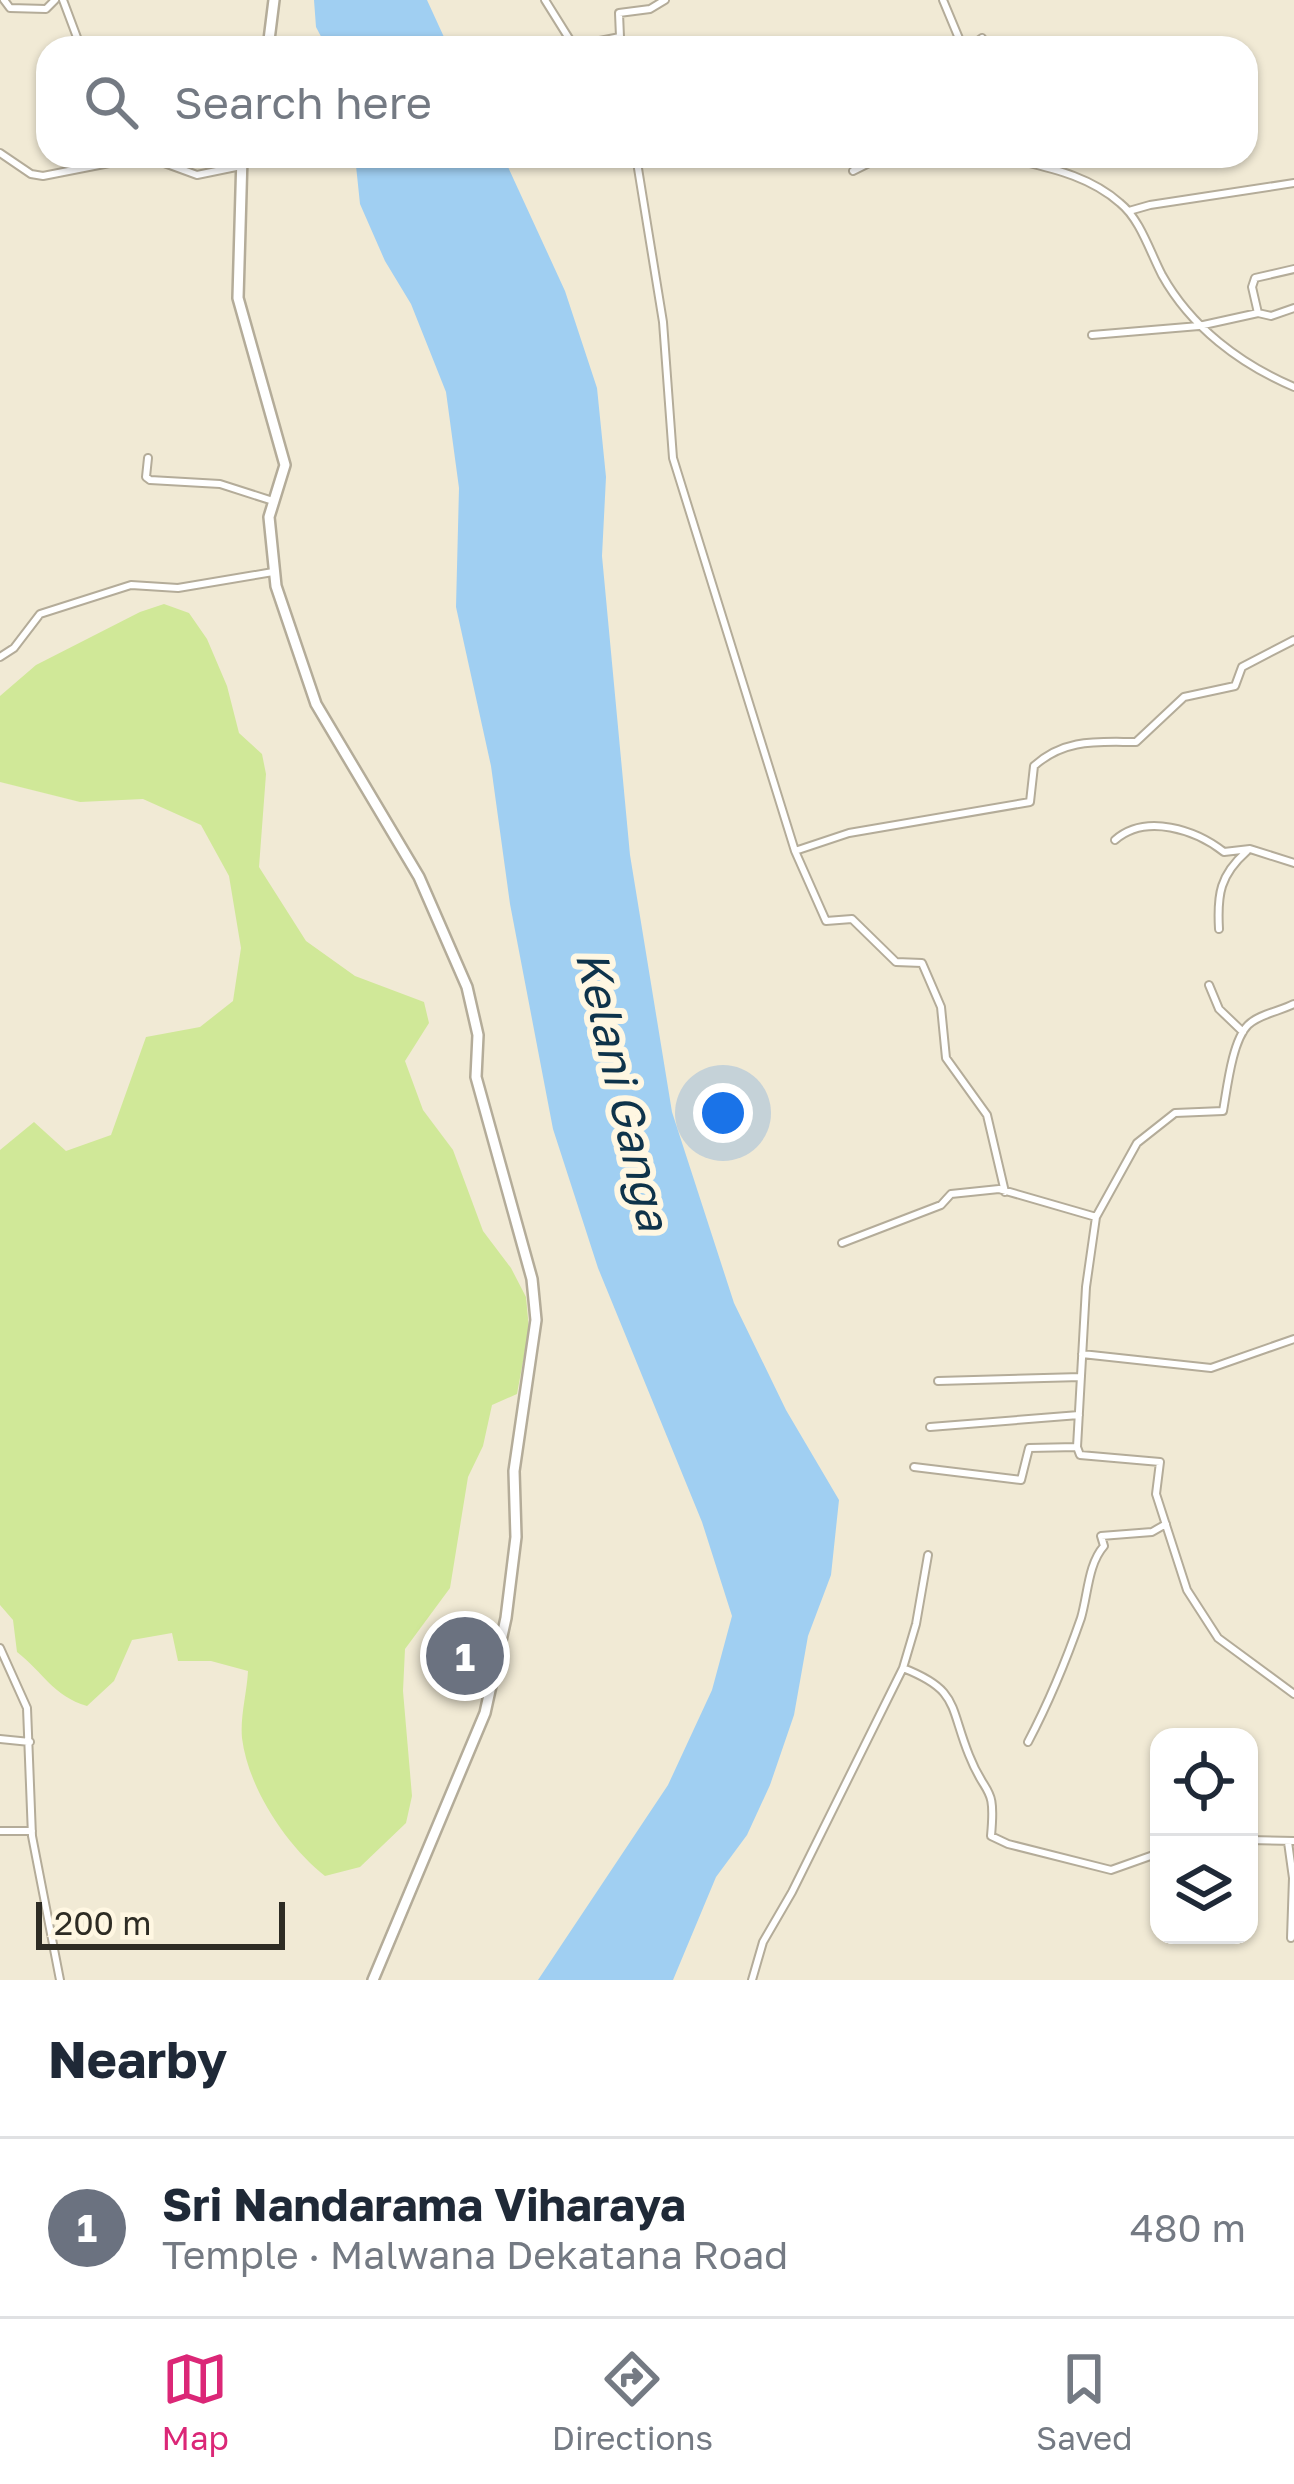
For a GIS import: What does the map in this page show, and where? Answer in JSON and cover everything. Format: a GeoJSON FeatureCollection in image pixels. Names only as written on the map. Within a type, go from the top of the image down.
{"type":"FeatureCollection","features":[{"type":"Feature","properties":{"kind":"main road"},"geometry":{"type":"LineString","coordinates":[[271,36],[274,0]]}},
{"type":"Feature","properties":{"kind":"main road"},"geometry":{"type":"LineString","coordinates":[[242,168],[238,298],[284,458],[283,478],[269,517],[273,572],[294,649],[316,704],[419,877],[467,987],[478,1035],[476,1077],[532,1279],[536,1320],[514,1472],[516,1537],[506,1618],[484,1713],[373,1980]]}},
{"type":"Feature","properties":{"kind":"street"},"geometry":{"type":"LineString","coordinates":[[4,0],[10,8],[46,9],[59,0],[76,36]]}},
{"type":"Feature","properties":{"kind":"street"},"geometry":{"type":"LineString","coordinates":[[544,0],[567,36]]}},
{"type":"Feature","properties":{"kind":"street"},"geometry":{"type":"LineString","coordinates":[[620,36],[619,13],[650,10],[665,0]]}},
{"type":"Feature","properties":{"kind":"street"},"geometry":{"type":"LineString","coordinates":[[943,0],[960,36]]}},
{"type":"Feature","properties":{"kind":"street"},"geometry":{"type":"LineString","coordinates":[[0,152],[31,174],[80,168]]}},
{"type":"Feature","properties":{"kind":"street"},"geometry":{"type":"LineString","coordinates":[[177,168],[196,175],[219,168]]}},
{"type":"Feature","properties":{"kind":"street"},"geometry":{"type":"LineString","coordinates":[[638,168],[663,322],[673,458],[795,851],[826,921],[852,919],[896,962],[922,963],[941,1006],[946,1058],[987,1115],[1005,1192]]}},
{"type":"Feature","properties":{"kind":"street"},"geometry":{"type":"LineString","coordinates":[[853,171],[859,168]]}},
{"type":"Feature","properties":{"kind":"street"},"geometry":{"type":"LineString","coordinates":[[1048,168],[1083,177],[1129,211],[1172,292],[1199,326],[1262,374],[1294,387]]}},
{"type":"Feature","properties":{"kind":"street"},"geometry":{"type":"LineString","coordinates":[[1129,211],[1294,183]]}},
{"type":"Feature","properties":{"kind":"street"},"geometry":{"type":"LineString","coordinates":[[1258,313],[1252,287],[1256,278],[1294,269]]}},
{"type":"Feature","properties":{"kind":"street"},"geometry":{"type":"LineString","coordinates":[[1092,335],[1199,326],[1294,308]]}},
{"type":"Feature","properties":{"kind":"street"},"geometry":{"type":"LineString","coordinates":[[148,458],[146,477],[150,480],[220,484],[273,501]]}},
{"type":"Feature","properties":{"kind":"street"},"geometry":{"type":"LineString","coordinates":[[0,657],[14,648],[40,614],[131,585],[178,588],[273,572]]}},
{"type":"Feature","properties":{"kind":"street"},"geometry":{"type":"LineString","coordinates":[[795,851],[849,833],[1030,802],[1034,766],[1048,754],[1076,742],[1136,742],[1184,697],[1234,686],[1242,667],[1294,640]]}},
{"type":"Feature","properties":{"kind":"street"},"geometry":{"type":"LineString","coordinates":[[1115,840],[1150,826],[1187,831],[1223,852],[1250,849],[1294,863]]}},
{"type":"Feature","properties":{"kind":"street"},"geometry":{"type":"LineString","coordinates":[[1219,929],[1217,890],[1230,866],[1250,849]]}},
{"type":"Feature","properties":{"kind":"street"},"geometry":{"type":"LineString","coordinates":[[1209,985],[1219,1009],[1244,1032]]}},
{"type":"Feature","properties":{"kind":"street"},"geometry":{"type":"LineString","coordinates":[[1294,1019],[1292,1005],[1250,1022],[1229,1074],[1223,1111],[1175,1112],[1137,1143],[1096,1217],[1077,1447],[1080,1455],[1160,1462],[1156,1494],[1187,1590],[1218,1638],[1294,1694]]}},
{"type":"Feature","properties":{"kind":"street"},"geometry":{"type":"LineString","coordinates":[[842,1243],[941,1205],[951,1194],[999,1189],[1096,1217]]}},
{"type":"Feature","properties":{"kind":"street"},"geometry":{"type":"LineString","coordinates":[[1082,1354],[1211,1368],[1294,1339]]}},
{"type":"Feature","properties":{"kind":"street"},"geometry":{"type":"LineString","coordinates":[[938,1382],[1081,1377]]}},
{"type":"Feature","properties":{"kind":"street"},"geometry":{"type":"LineString","coordinates":[[930,1427],[1079,1415]]}},
{"type":"Feature","properties":{"kind":"street"},"geometry":{"type":"LineString","coordinates":[[914,1467],[1020,1480],[1029,1448],[1077,1447]]}},
{"type":"Feature","properties":{"kind":"street"},"geometry":{"type":"LineString","coordinates":[[1028,1742],[1062,1671],[1088,1594],[1094,1558],[1104,1546],[1101,1536],[1152,1532],[1166,1524]]}},
{"type":"Feature","properties":{"kind":"street"},"geometry":{"type":"LineString","coordinates":[[752,1980],[763,1942],[793,1892],[903,1669],[928,1555]]}},
{"type":"Feature","properties":{"kind":"street"},"geometry":{"type":"LineString","coordinates":[[0,1648],[27,1708],[32,1831],[60,1980]]}},
{"type":"Feature","properties":{"kind":"street"},"geometry":{"type":"LineString","coordinates":[[903,1669],[933,1680],[950,1696],[969,1757],[994,1797],[992,1836],[1103,1869],[1150,1856]]}},
{"type":"Feature","properties":{"kind":"street"},"geometry":{"type":"LineString","coordinates":[[0,1738],[29,1742]]}},
{"type":"Feature","properties":{"kind":"street"},"geometry":{"type":"LineString","coordinates":[[0,1831],[32,1831]]}},
{"type":"Feature","properties":{"kind":"street"},"geometry":{"type":"LineString","coordinates":[[1258,1840],[1291,1841],[1292,1938]]}},
{"type":"Feature","properties":{"kind":"green space"},"geometry":{"type":"Polygon","coordinates":[[[164,604],[189,613],[207,639],[227,686],[239,733],[262,754],[266,774],[259,867],[306,941],[355,976],[424,1002],[429,1023],[405,1061],[423,1110],[453,1150],[483,1231],[526,1297],[529,1329],[517,1394],[492,1405],[483,1446],[468,1477],[450,1588],[405,1649],[403,1691],[412,1796],[406,1823],[360,1867],[325,1876],[284,1832],[252,1776],[242,1730],[248,1671],[211,1661],[178,1661],[172,1633],[132,1640],[114,1681],[87,1706],[57,1690],[17,1652],[13,1620],[0,1605],[0,1150],[34,1122],[66,1151],[111,1135],[146,1037],[200,1027],[233,1001],[241,948],[229,876],[201,825],[143,799],[80,802],[0,782],[0,696],[36,665],[164,604]]]}},
{"type":"Feature","properties":{"kind":"water"},"geometry":{"type":"Polygon","coordinates":[[[314,0],[427,0],[444,36],[321,36],[314,0]]]}},
{"type":"Feature","properties":{"kind":"water","name":"Kelani Ganga"},"geometry":{"type":"Polygon","coordinates":[[[356,168],[509,168],[565,291],[597,388],[606,477],[602,556],[630,855],[672,1112],[734,1303],[786,1410],[839,1500],[831,1575],[808,1636],[794,1715],[770,1785],[747,1835],[716,1877],[673,1980],[538,1980],[668,1785],[712,1690],[732,1616],[702,1522],[598,1268],[553,1129],[510,904],[491,766],[456,607],[459,488],[446,392],[411,304],[385,261],[360,204],[356,168]]]}},
{"type":"Feature","properties":{"kind":"place","name":"Sri Nandarama Viharaya"},"geometry":{"type":"Point","coordinates":[465,1656]}}]}
